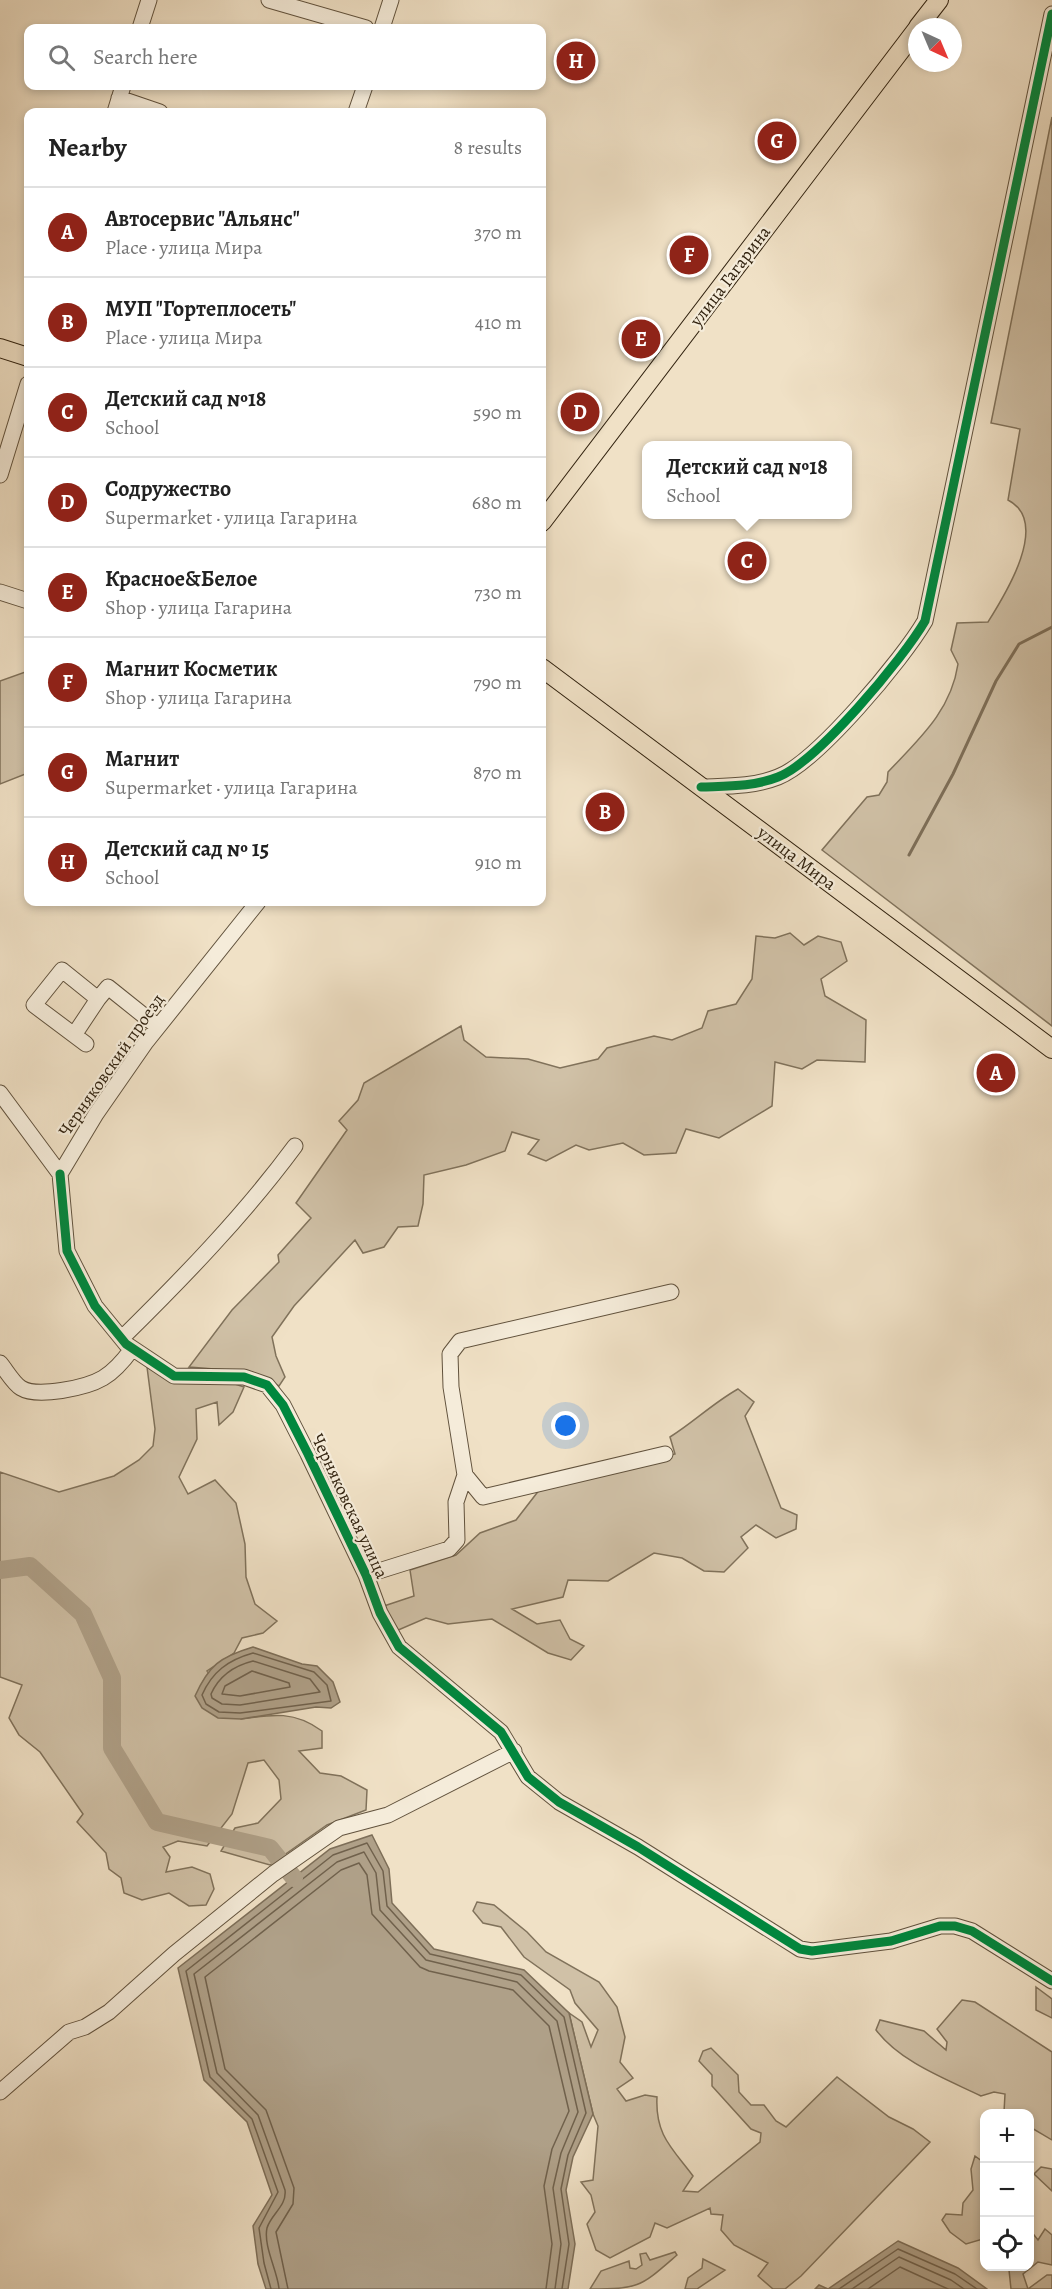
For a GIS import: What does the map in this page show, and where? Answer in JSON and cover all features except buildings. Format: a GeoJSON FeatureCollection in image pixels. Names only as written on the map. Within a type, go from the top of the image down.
{"type":"FeatureCollection","features":[{"type":"Feature","properties":{"kind":"main road","name":"улица Гагарина"},"geometry":{"type":"LineString","coordinates":[[926,18],[939,0]]}},
{"type":"Feature","properties":{"kind":"main road","name":"улица Гагарина"},"geometry":{"type":"LineString","coordinates":[[546,517],[908,41]]}},
{"type":"Feature","properties":{"kind":"main road"},"geometry":{"type":"LineString","coordinates":[[0,348],[24,356]]}},
{"type":"Feature","properties":{"kind":"main road","name":"улица Мира"},"geometry":{"type":"LineString","coordinates":[[546,671],[1052,1049]]}},
{"type":"Feature","properties":{"kind":"street"},"geometry":{"type":"LineString","coordinates":[[141,24],[149,0]]}},
{"type":"Feature","properties":{"kind":"street"},"geometry":{"type":"LineString","coordinates":[[268,0],[352,24]]}},
{"type":"Feature","properties":{"kind":"street"},"geometry":{"type":"LineString","coordinates":[[383,24],[391,0]]}},
{"type":"Feature","properties":{"kind":"street"},"geometry":{"type":"LineString","coordinates":[[701,787],[754,784],[780,776],[805,760],[831,736],[912,644],[925,621],[1052,14]]}},
{"type":"Feature","properties":{"kind":"street"},"geometry":{"type":"LineString","coordinates":[[357,108],[363,90]]}},
{"type":"Feature","properties":{"kind":"street"},"geometry":{"type":"LineString","coordinates":[[119,99],[147,108]]}},
{"type":"Feature","properties":{"kind":"street"},"geometry":{"type":"LineString","coordinates":[[0,476],[24,397]]}},
{"type":"Feature","properties":{"kind":"street"},"geometry":{"type":"LineString","coordinates":[[0,592],[24,600]]}},
{"type":"Feature","properties":{"kind":"street","name":"Черняковский проезд"},"geometry":{"type":"LineString","coordinates":[[0,1094],[60,1174],[96,1114],[158,1027],[255,906]]}},
{"type":"Feature","properties":{"kind":"street"},"geometry":{"type":"LineString","coordinates":[[98,999],[62,970],[34,1005],[80,1040],[98,999],[108,987],[158,1027]]}},
{"type":"Feature","properties":{"kind":"street"},"geometry":{"type":"LineString","coordinates":[[0,1363],[20,1387],[34,1393],[74,1388],[102,1379],[120,1365],[127,1343],[166,1295],[262,1190],[295,1146]]}},
{"type":"Feature","properties":{"kind":"street","name":"Черняковская улица"},"geometry":{"type":"LineString","coordinates":[[60,1174],[67,1251],[95,1306],[127,1343],[174,1376],[244,1377],[267,1385],[283,1405],[366,1575],[380,1613],[399,1647],[501,1732],[528,1777],[559,1802],[638,1846],[800,1949],[812,1951],[891,1941],[940,1926],[955,1926],[972,1931],[1052,1981]]}},
{"type":"Feature","properties":{"kind":"street"},"geometry":{"type":"LineString","coordinates":[[366,1575],[449,1549],[457,1540],[456,1502],[465,1475],[451,1387],[450,1354],[460,1341],[671,1292]]}},
{"type":"Feature","properties":{"kind":"street"},"geometry":{"type":"LineString","coordinates":[[465,1475],[483,1497],[665,1454]]}},
{"type":"Feature","properties":{"kind":"street"},"geometry":{"type":"LineString","coordinates":[[0,2092],[69,2032],[85,2027],[109,2012],[174,1954],[273,1874],[339,1828],[388,1815],[514,1751]]}},
{"type":"Feature","properties":{"kind":"shaded area"},"geometry":{"type":"Polygon","coordinates":[[[1052,117],[1052,1026],[822,850],[867,797],[879,795],[887,782],[888,772],[911,748],[941,710],[954,681],[958,664],[951,650],[957,623],[988,622],[1004,595],[1020,559],[1025,541],[1025,525],[1020,510],[1008,500],[1020,429],[991,423],[1052,117]]]}},
{"type":"Feature","properties":{"kind":"shaded area"},"geometry":{"type":"Polygon","coordinates":[[[24,672],[24,775],[0,784],[0,681],[24,672]]]}},
{"type":"Feature","properties":{"kind":"shaded area"},"geometry":{"type":"Polygon","coordinates":[[[790,933],[804,945],[818,936],[841,942],[847,961],[821,979],[825,996],[866,1020],[865,1062],[817,1060],[802,1069],[775,1062],[772,1106],[719,1138],[686,1129],[676,1153],[644,1155],[623,1143],[589,1150],[576,1145],[546,1161],[528,1154],[539,1140],[512,1132],[505,1151],[466,1165],[424,1175],[423,1204],[418,1226],[398,1227],[384,1247],[363,1253],[355,1240],[294,1306],[272,1337],[276,1356],[285,1377],[279,1386],[252,1372],[189,1367],[232,1310],[279,1262],[278,1255],[311,1218],[296,1203],[347,1130],[339,1121],[358,1100],[364,1083],[461,1026],[464,1040],[486,1057],[528,1059],[560,1068],[598,1059],[607,1048],[654,1036],[672,1040],[702,1028],[708,1011],[736,1004],[752,979],[756,936],[775,938],[790,933]]]}},
{"type":"Feature","properties":{"kind":"shaded area"},"geometry":{"type":"Polygon","coordinates":[[[147,1367],[159,1374],[232,1383],[244,1387],[233,1412],[219,1425],[217,1402],[196,1409],[197,1439],[179,1477],[188,1494],[215,1480],[236,1503],[245,1544],[246,1577],[255,1604],[277,1621],[263,1633],[242,1638],[234,1653],[207,1671],[241,1719],[274,1715],[293,1717],[322,1731],[322,1748],[299,1751],[320,1773],[341,1776],[367,1790],[366,1810],[327,1825],[270,1865],[221,1851],[235,1828],[258,1823],[281,1799],[279,1780],[264,1760],[248,1763],[232,1814],[207,1846],[178,1841],[163,1847],[170,1857],[166,1872],[192,1867],[210,1874],[214,1889],[206,1905],[189,1906],[169,1893],[142,1900],[124,1893],[121,1878],[109,1869],[106,1853],[77,1822],[83,1814],[40,1752],[19,1735],[9,1718],[22,1685],[0,1677],[0,1472],[59,1492],[114,1476],[139,1460],[153,1446],[155,1429],[147,1367]]]}},
{"type":"Feature","properties":{"kind":"shaded area"},"geometry":{"type":"Polygon","coordinates":[[[738,1389],[754,1402],[745,1416],[781,1508],[797,1515],[796,1529],[776,1538],[756,1525],[741,1537],[748,1548],[724,1572],[704,1571],[682,1558],[654,1553],[608,1581],[568,1580],[563,1597],[512,1609],[537,1624],[560,1620],[570,1639],[584,1646],[571,1660],[548,1653],[492,1619],[448,1624],[426,1618],[396,1631],[384,1606],[414,1596],[410,1570],[456,1555],[480,1533],[516,1520],[540,1489],[675,1454],[670,1437],[738,1389]]]}},
{"type":"Feature","properties":{"kind":"shaded area"},"geometry":{"type":"Polygon","coordinates":[[[477,1902],[494,1905],[527,1932],[546,1952],[599,1982],[617,2007],[625,2037],[620,2062],[633,2078],[617,2089],[626,2101],[645,2095],[657,2097],[659,2121],[666,2140],[693,2176],[683,2191],[698,2192],[760,2142],[761,2133],[751,2129],[712,2086],[712,2075],[699,2061],[703,2051],[711,2048],[738,2075],[739,2092],[751,2105],[764,2105],[776,2121],[786,2127],[837,2077],[889,2117],[913,2129],[930,2142],[801,2276],[785,2289],[773,2289],[758,2276],[768,2263],[734,2245],[721,2230],[723,2215],[711,2214],[710,2208],[667,2228],[655,2223],[650,2237],[610,2258],[596,2250],[587,2224],[595,2212],[591,2195],[581,2182],[593,2180],[598,2126],[593,2114],[569,2013],[582,2022],[591,2047],[598,2030],[575,2003],[570,1990],[524,1957],[501,1927],[483,1923],[473,1911],[477,1902]]]}},
{"type":"Feature","properties":{"kind":"shaded area"},"geometry":{"type":"Polygon","coordinates":[[[1036,1987],[1052,1999],[1052,2018],[1036,2010],[1036,1987]]]}},
{"type":"Feature","properties":{"kind":"shaded area"},"geometry":{"type":"Polygon","coordinates":[[[962,2000],[975,2002],[1052,2052],[1052,2140],[1034,2129],[1034,2109],[1004,2109],[1005,2094],[994,2092],[981,2096],[939,2076],[898,2051],[876,2030],[880,2020],[924,2031],[946,2050],[947,2042],[937,2029],[962,2000]]]}},
{"type":"Feature","properties":{"kind":"shaded area"},"geometry":{"type":"Polygon","coordinates":[[[975,2156],[980,2160],[980,2240],[966,2244],[950,2232],[942,2220],[946,2214],[962,2215],[963,2203],[973,2190],[971,2169],[975,2156]]]}},
{"type":"Feature","properties":{"kind":"shaded area"},"geometry":{"type":"Polygon","coordinates":[[[1041,2167],[1052,2169],[1052,2191],[1034,2174],[1041,2167]]]}},
{"type":"Feature","properties":{"kind":"shaded area"},"geometry":{"type":"Polygon","coordinates":[[[1045,2229],[1052,2235],[1052,2265],[1038,2262],[1034,2265],[1034,2235],[1038,2240],[1045,2229]]]}},
{"type":"Feature","properties":{"kind":"shaded area"},"geometry":{"type":"Polygon","coordinates":[[[675,2252],[677,2255],[655,2274],[638,2284],[630,2287],[590,2289],[601,2271],[629,2261],[630,2268],[636,2269],[642,2265],[640,2254],[646,2253],[650,2260],[675,2252]]]}},
{"type":"Feature","properties":{"kind":"shaded area"},"geometry":{"type":"Polygon","coordinates":[[[703,2259],[725,2270],[697,2289],[685,2289],[688,2278],[702,2268],[703,2259]]]}},
{"type":"Feature","properties":{"kind":"shaded area"},"geometry":{"type":"Polygon","coordinates":[[[1009,2271],[1027,2271],[1023,2274],[1028,2289],[1011,2289],[1009,2271]]]}},
{"type":"Feature","properties":{"kind":"shaded area"},"geometry":{"type":"Polygon","coordinates":[[[1047,2275],[1052,2275],[1052,2289],[1028,2289],[1047,2275]]]}},
{"type":"Feature","properties":{"kind":"water"},"geometry":{"type":"Polygon","coordinates":[[[253,1647],[302,1664],[317,1666],[333,1682],[340,1702],[331,1708],[316,1707],[241,1719],[218,1718],[202,1708],[195,1696],[205,1677],[224,1659],[253,1647]]]}},
{"type":"Feature","properties":{"kind":"water"},"geometry":{"type":"Polygon","coordinates":[[[372,1835],[389,1869],[392,1903],[434,1949],[524,1970],[569,2013],[593,2114],[573,2157],[566,2190],[575,2244],[568,2289],[266,2289],[258,2264],[253,2226],[272,2195],[247,2122],[204,2080],[178,1968],[330,1849],[372,1835]]]}},
{"type":"Feature","properties":{"kind":"water"},"geometry":{"type":"Polygon","coordinates":[[[898,2241],[958,2268],[987,2289],[828,2289],[898,2241]]]}},
{"type":"Feature","properties":{"kind":"water"},"geometry":{"type":"Polygon","coordinates":[[[819,2285],[828,2289],[815,2289],[819,2285]]]}},
{"type":"Feature","properties":{"kind":"waterway"},"geometry":{"type":"LineString","coordinates":[[909,855],[953,774],[996,681],[1019,644],[1052,627]]}},
{"type":"Feature","properties":{"kind":"waterway"},"geometry":{"type":"LineString","coordinates":[[0,1570],[30,1566],[83,1614],[112,1678],[112,1748],[157,1822],[270,1848],[294,1878]]}},
{"type":"Feature","properties":{"kind":"cycle path"},"geometry":{"type":"LineString","coordinates":[[701,787],[759,783],[795,768],[858,708],[925,621],[1052,14]]}},
{"type":"Feature","properties":{"kind":"cycle path"},"geometry":{"type":"LineString","coordinates":[[60,1174],[67,1251],[95,1306],[126,1344],[174,1376],[244,1377],[267,1385],[283,1405],[308,1454],[366,1575],[380,1613],[399,1647],[501,1732],[528,1777],[559,1802],[638,1847],[800,1949],[812,1951],[891,1941],[940,1926],[955,1926],[972,1931],[1052,1981]]}},
{"type":"Feature","properties":{"kind":"place","name":"Детский сад № 15"},"geometry":{"type":"Point","coordinates":[576,61]}},
{"type":"Feature","properties":{"kind":"place","name":"Магнит"},"geometry":{"type":"Point","coordinates":[777,141]}},
{"type":"Feature","properties":{"kind":"place","name":"Магнит Косметик"},"geometry":{"type":"Point","coordinates":[689,255]}},
{"type":"Feature","properties":{"kind":"place","name":"Красное&Белое"},"geometry":{"type":"Point","coordinates":[641,339]}},
{"type":"Feature","properties":{"kind":"place","name":"Содружество"},"geometry":{"type":"Point","coordinates":[580,412]}},
{"type":"Feature","properties":{"kind":"place","name":"Детский сад №18"},"geometry":{"type":"Point","coordinates":[747,561]}},
{"type":"Feature","properties":{"kind":"place","name":"МУП \"Гортеплосеть\""},"geometry":{"type":"Point","coordinates":[605,812]}},
{"type":"Feature","properties":{"kind":"place","name":"Автосервис \"Альянс\""},"geometry":{"type":"Point","coordinates":[996,1073]}}]}
